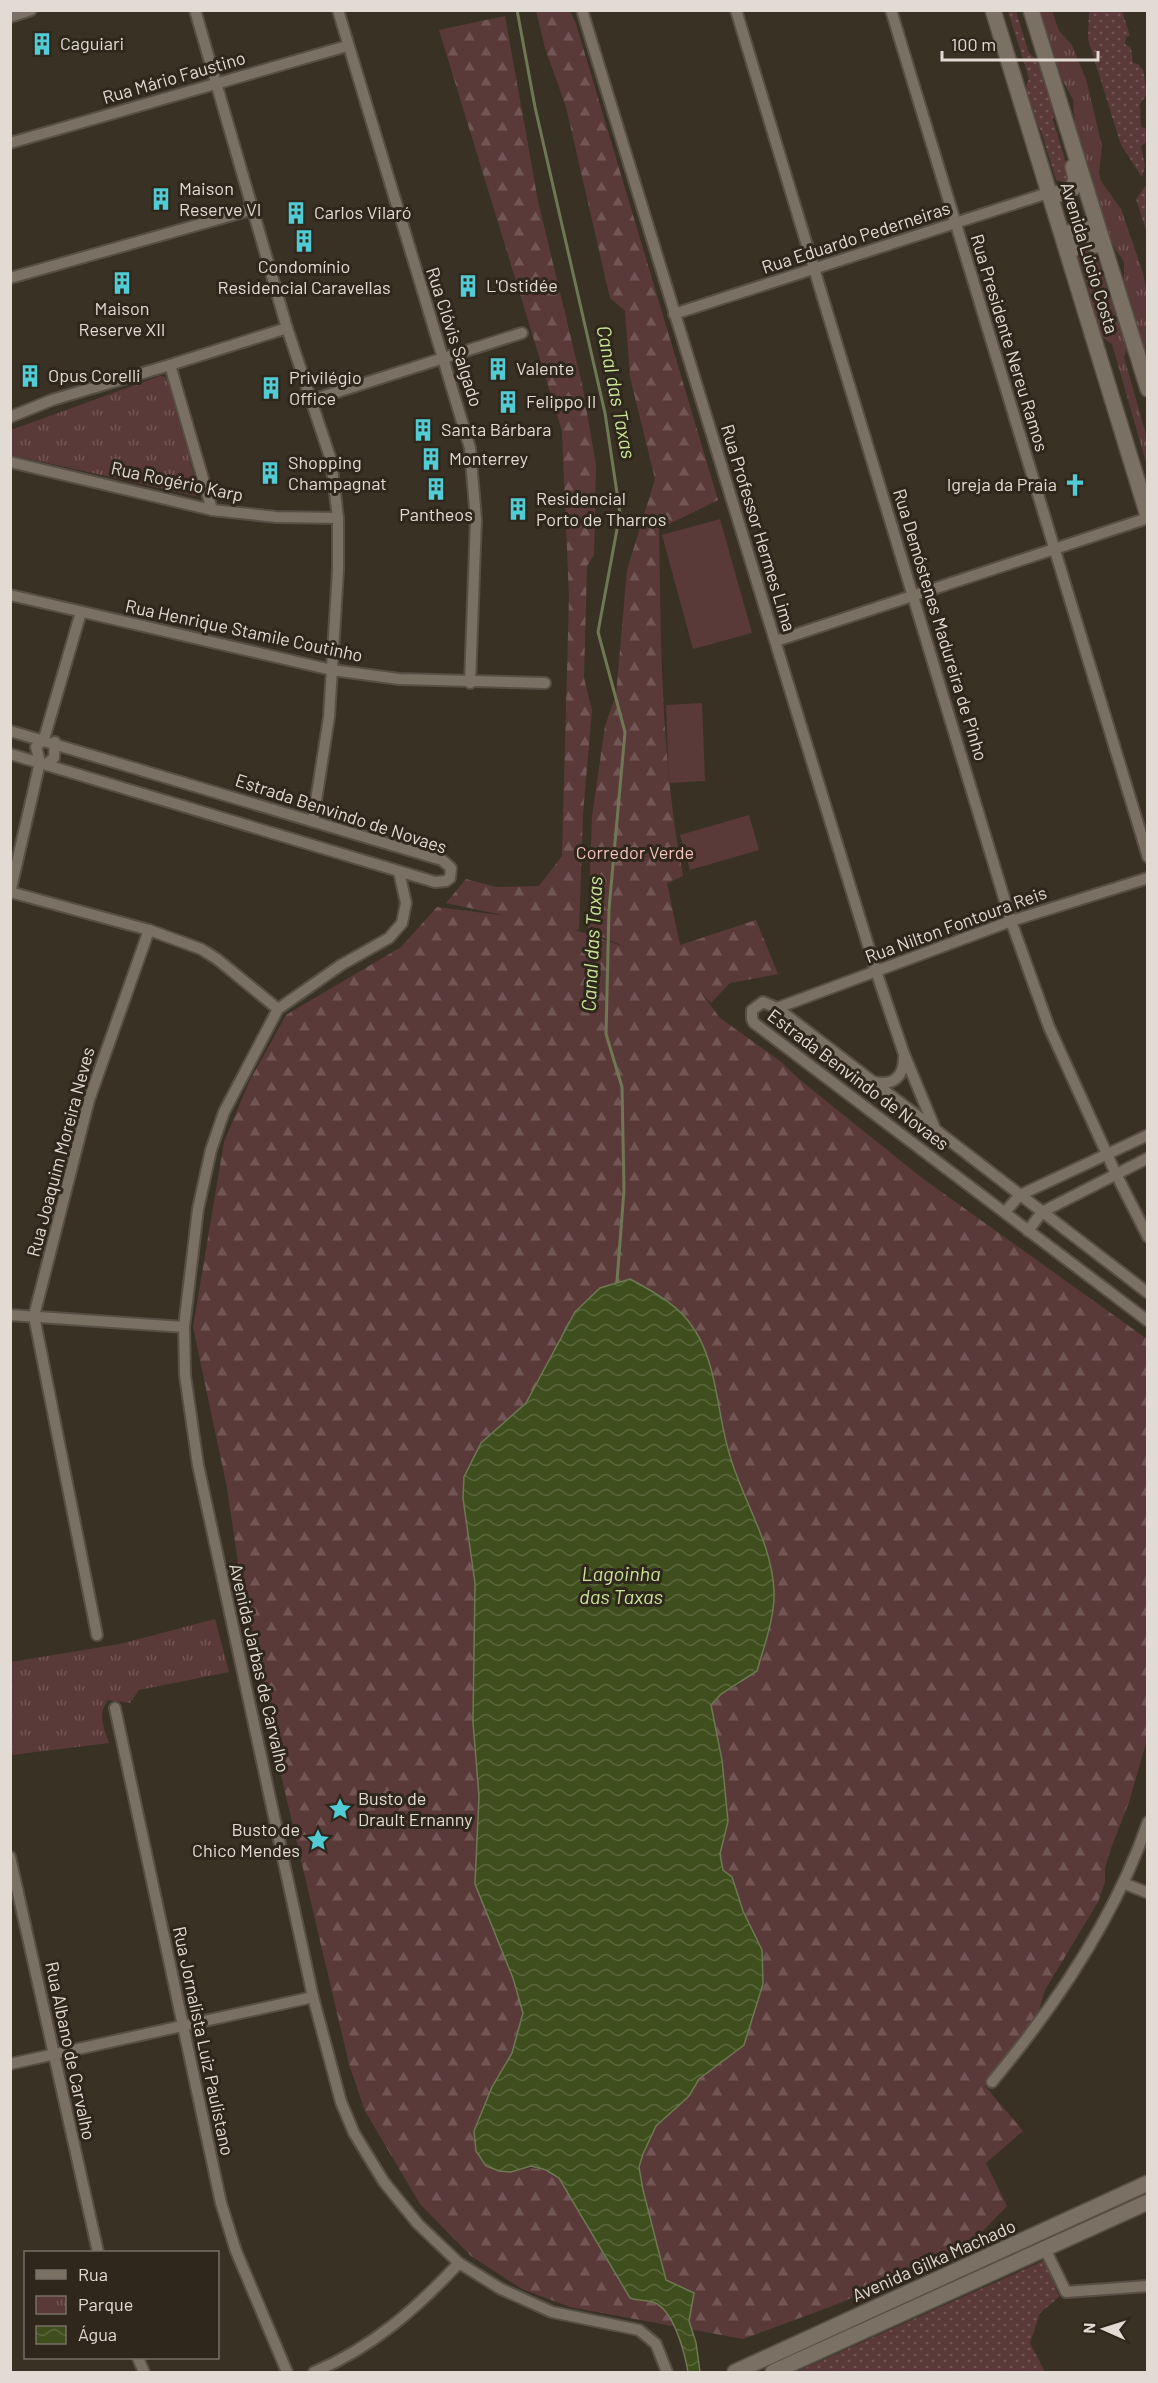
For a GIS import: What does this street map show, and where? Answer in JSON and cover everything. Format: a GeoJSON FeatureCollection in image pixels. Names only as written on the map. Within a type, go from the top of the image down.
{"type":"FeatureCollection","features":[{"type":"Feature","properties":{"kind":"main road","name":"Avenida Lúcio Costa"},"geometry":{"type":"LineString","coordinates":[[993,10],[1148,517]]}},
{"type":"Feature","properties":{"kind":"main road","name":"Avenida Lúcio Costa"},"geometry":{"type":"LineString","coordinates":[[1031,10],[1148,389]]}},
{"type":"Feature","properties":{"kind":"main road"},"geometry":{"type":"LineString","coordinates":[[1048,192],[1059,194],[1073,188],[1076,178],[1067,151],[1070,137]]}},
{"type":"Feature","properties":{"kind":"main road"},"geometry":{"type":"LineString","coordinates":[[1075,277],[1076,266],[1069,239],[1071,232],[1083,227],[1090,232],[1100,258],[1109,267]]}},
{"type":"Feature","properties":{"kind":"main road","name":"Avenida Gilka Machado"},"geometry":{"type":"LineString","coordinates":[[735,2373],[1148,2183]]}},
{"type":"Feature","properties":{"kind":"main road","name":"Avenida Gilka Machado"},"geometry":{"type":"LineString","coordinates":[[773,2373],[1148,2202]]}},
{"type":"Feature","properties":{"kind":"main road"},"geometry":{"type":"LineString","coordinates":[[1003,2251],[1010,2266]]}},
{"type":"Feature","properties":{"kind":"street"},"geometry":{"type":"LineString","coordinates":[[10,17],[31,10]]}},
{"type":"Feature","properties":{"kind":"street"},"geometry":{"type":"LineString","coordinates":[[195,10],[218,82],[287,328],[331,460],[338,519],[332,670],[329,717],[313,820]]}},
{"type":"Feature","properties":{"kind":"street","name":"Rua Clóvis Salgado"},"geometry":{"type":"LineString","coordinates":[[338,10],[441,358],[464,423],[475,493],[470,683]]}},
{"type":"Feature","properties":{"kind":"street","name":"Rua Professor Hermes Lima"},"geometry":{"type":"LineString","coordinates":[[582,10],[876,971],[904,1054],[936,1131]]}},
{"type":"Feature","properties":{"kind":"street","name":"Rua Demóstenes Madureira de Pinho"},"geometry":{"type":"LineString","coordinates":[[735,10],[1011,921],[1050,1027],[1107,1155],[1148,1237]]}},
{"type":"Feature","properties":{"kind":"street","name":"Rua Presidente Nereu Ramos"},"geometry":{"type":"LineString","coordinates":[[891,10],[1148,857]]}},
{"type":"Feature","properties":{"kind":"street","name":"Rua Mário Faustino"},"geometry":{"type":"LineString","coordinates":[[10,142],[348,46]]}},
{"type":"Feature","properties":{"kind":"street","name":"Rua Eduardo Pederneiras"},"geometry":{"type":"LineString","coordinates":[[675,314],[956,224],[1048,192]]}},
{"type":"Feature","properties":{"kind":"street"},"geometry":{"type":"LineString","coordinates":[[10,278],[254,209]]}},
{"type":"Feature","properties":{"kind":"street"},"geometry":{"type":"LineString","coordinates":[[10,417],[52,400],[287,328]]}},
{"type":"Feature","properties":{"kind":"street"},"geometry":{"type":"LineString","coordinates":[[312,400],[522,333]]}},
{"type":"Feature","properties":{"kind":"street"},"geometry":{"type":"LineString","coordinates":[[170,365],[212,510]]}},
{"type":"Feature","properties":{"kind":"street","name":"Rua Rogério Karp"},"geometry":{"type":"LineString","coordinates":[[10,462],[212,510],[276,517],[338,519]]}},
{"type":"Feature","properties":{"kind":"street"},"geometry":{"type":"LineString","coordinates":[[776,641],[1148,517]]}},
{"type":"Feature","properties":{"kind":"street","name":"Rua Henrique Stamile Coutinho"},"geometry":{"type":"LineString","coordinates":[[10,595],[332,670],[399,679],[470,683],[545,683]]}},
{"type":"Feature","properties":{"kind":"street"},"geometry":{"type":"LineString","coordinates":[[43,763],[54,758],[50,740],[81,612]]}},
{"type":"Feature","properties":{"kind":"street","name":"Estrada Benvindo de Novaes"},"geometry":{"type":"LineString","coordinates":[[10,731],[50,740],[442,860],[451,868],[451,873],[446,881],[441,883],[399,872],[10,754]]}},
{"type":"Feature","properties":{"kind":"street"},"geometry":{"type":"LineString","coordinates":[[50,740],[36,747],[43,763],[11,892],[149,930],[201,949],[278,1009]]}},
{"type":"Feature","properties":{"kind":"street","name":"Avenida Jarbas de Carvalho"},"geometry":{"type":"LineString","coordinates":[[399,872],[406,903],[405,915],[396,932],[311,984],[278,1009],[224,1112],[211,1150],[198,1209],[184,1327],[184,1375],[198,1465],[313,1997],[341,2102],[354,2133],[384,2182],[411,2216],[459,2263],[501,2289],[552,2312],[639,2330],[656,2344],[668,2373]]}},
{"type":"Feature","properties":{"kind":"street","name":"Rua Nilton Fontoura Reis"},"geometry":{"type":"LineString","coordinates":[[777,1008],[1011,921],[1148,878]]}},
{"type":"Feature","properties":{"kind":"street","name":"Rua Joaquim Moreira Neves"},"geometry":{"type":"LineString","coordinates":[[97,1635],[34,1316],[88,1100],[149,930]]}},
{"type":"Feature","properties":{"kind":"street","name":"Estrada Benvindo de Novaes"},"geometry":{"type":"LineString","coordinates":[[1148,1293],[777,1008],[768,1003],[758,1003],[752,1010],[752,1019],[1148,1321]]}},
{"type":"Feature","properties":{"kind":"street"},"geometry":{"type":"LineString","coordinates":[[874,1082],[889,1083],[897,1079],[902,1073],[904,1054]]}},
{"type":"Feature","properties":{"kind":"street"},"geometry":{"type":"LineString","coordinates":[[1005,1212],[1020,1196],[1148,1135]]}},
{"type":"Feature","properties":{"kind":"street"},"geometry":{"type":"LineString","coordinates":[[1028,1231],[1042,1212],[1148,1158]]}},
{"type":"Feature","properties":{"kind":"street"},"geometry":{"type":"LineString","coordinates":[[1132,1280],[1148,1279]]}},
{"type":"Feature","properties":{"kind":"street"},"geometry":{"type":"LineString","coordinates":[[10,1315],[184,1327]]}},
{"type":"Feature","properties":{"kind":"street","name":"Rua Jornalista Luiz Paulistano"},"geometry":{"type":"LineString","coordinates":[[115,1708],[221,2204],[237,2251],[286,2373]]}},
{"type":"Feature","properties":{"kind":"street"},"geometry":{"type":"LineString","coordinates":[[992,2082],[1020,2048],[1096,1934],[1123,1883],[1148,1822]]}},
{"type":"Feature","properties":{"kind":"street","name":"Rua Albano de Carvalho"},"geometry":{"type":"LineString","coordinates":[[10,1857],[98,2251]]}},
{"type":"Feature","properties":{"kind":"street"},"geometry":{"type":"LineString","coordinates":[[1123,1883],[1148,1893]]}},
{"type":"Feature","properties":{"kind":"street"},"geometry":{"type":"LineString","coordinates":[[10,2064],[313,1997]]}},
{"type":"Feature","properties":{"kind":"street"},"geometry":{"type":"LineString","coordinates":[[1046,2249],[1066,2292],[1148,2286]]}},
{"type":"Feature","properties":{"kind":"street"},"geometry":{"type":"LineString","coordinates":[[314,2373],[390,2329],[416,2307],[459,2263]]}},
{"type":"Feature","properties":{"kind":"street"},"geometry":{"type":"LineString","coordinates":[[138,2359],[144,2373]]}},
{"type":"Feature","properties":{"kind":"green space","name":"Corredor Verde"},"geometry":{"type":"Polygon","coordinates":[[[536,11],[570,11],[576,24],[718,500],[659,529],[666,747],[683,876],[667,883],[680,945],[756,920],[778,974],[730,983],[711,1003],[701,993],[720,1018],[780,1061],[800,1080],[922,1178],[1147,1339],[1147,1740],[1129,1802],[1110,1851],[1105,1868],[1105,1882],[1098,1902],[1045,1990],[1038,2013],[985,2086],[1023,2131],[986,2163],[1007,2206],[965,2249],[835,2305],[743,2339],[570,2307],[522,2289],[471,2256],[420,2204],[365,2111],[349,2064],[250,1643],[227,1488],[193,1327],[224,1142],[249,1082],[286,1015],[401,947],[437,907],[507,916],[446,903],[466,879],[496,887],[539,886],[562,856],[569,597],[562,431],[439,30],[505,16],[538,201],[582,384],[596,465],[594,555],[587,566],[584,678],[592,710],[583,814],[579,930],[572,929],[628,948],[588,931],[592,816],[605,726],[616,695],[627,570],[655,479],[630,377],[625,311],[610,298],[566,107],[545,48],[536,11]],[[630,1279],[575,1312],[526,1403],[481,1443],[464,1477],[463,1498],[475,1583],[473,1722],[479,1796],[475,1884],[513,1978],[523,2013],[512,2053],[492,2087],[511,2172],[536,2169],[559,2178],[630,2298],[666,2280],[643,2190],[639,2167],[643,2154],[656,2126],[689,2096],[699,2079],[744,2045],[743,1925],[739,1902],[732,1883],[723,1870],[720,1854],[728,1821],[722,1760],[711,1704],[721,1694],[740,1684],[771,1564],[730,1456],[713,1383],[695,1330],[685,1316],[662,1296],[630,1279]]]}},
{"type":"Feature","properties":{"kind":"green space"},"geometry":{"type":"Polygon","coordinates":[[[1008,11],[1016,11],[1029,53],[1042,63],[1054,105],[1053,120],[1070,176],[1066,183],[1056,180],[1041,131],[1030,113],[1024,91],[1029,79],[1008,11]]]}},
{"type":"Feature","properties":{"kind":"green space"},"geometry":{"type":"Polygon","coordinates":[[[1040,11],[1052,11],[1059,31],[1072,45],[1086,79],[1102,146],[1099,172],[1101,181],[1121,209],[1143,273],[1148,299],[1147,363],[1124,283],[1124,262],[1111,242],[1075,125],[1073,99],[1063,82],[1040,11]]]}},
{"type":"Feature","properties":{"kind":"green space"},"geometry":{"type":"Polygon","coordinates":[[[1089,11],[1122,11],[1130,36],[1126,37],[1125,44],[1131,48],[1133,63],[1138,64],[1143,70],[1147,94],[1140,104],[1141,127],[1148,129],[1147,142],[1141,146],[1145,166],[1142,177],[1121,145],[1088,39],[1089,11]]]}},
{"type":"Feature","properties":{"kind":"green space"},"geometry":{"type":"Polygon","coordinates":[[[1147,184],[1147,233],[1136,199],[1147,184]]]}},
{"type":"Feature","properties":{"kind":"green space"},"geometry":{"type":"Polygon","coordinates":[[[1082,234],[1090,239],[1128,346],[1124,357],[1147,438],[1147,466],[1112,344],[1097,334],[1091,313],[1091,297],[1074,243],[1076,237],[1082,234]]]}},
{"type":"Feature","properties":{"kind":"green space"},"geometry":{"type":"Polygon","coordinates":[[[160,376],[165,377],[168,382],[197,486],[196,496],[11,455],[11,430],[160,376]]]}},
{"type":"Feature","properties":{"kind":"green space"},"geometry":{"type":"Polygon","coordinates":[[[720,519],[752,633],[693,649],[662,535],[720,519]]]}},
{"type":"Feature","properties":{"kind":"green space"},"geometry":{"type":"Polygon","coordinates":[[[702,703],[705,781],[669,783],[666,705],[702,703]]]}},
{"type":"Feature","properties":{"kind":"green space"},"geometry":{"type":"Polygon","coordinates":[[[749,815],[759,850],[690,870],[680,835],[749,815]]]}},
{"type":"Feature","properties":{"kind":"green space"},"geometry":{"type":"Polygon","coordinates":[[[215,1619],[229,1672],[139,1690],[130,1703],[108,1700],[102,1716],[109,1743],[11,1755],[11,1662],[120,1644],[215,1619]]]}},
{"type":"Feature","properties":{"kind":"green space"},"geometry":{"type":"Polygon","coordinates":[[[1045,2260],[1059,2297],[1040,2313],[1030,2343],[1045,2372],[796,2372],[1045,2260]]]}},
{"type":"Feature","properties":{"kind":"water","name":"Lagoinha das Taxas"},"geometry":{"type":"Polygon","coordinates":[[[630,1279],[657,1294],[681,1313],[702,1343],[713,1374],[730,1456],[763,1539],[774,1591],[771,1621],[757,1671],[721,1694],[711,1705],[722,1760],[728,1821],[720,1854],[723,1870],[732,1877],[743,1911],[762,1950],[763,1984],[744,2045],[699,2079],[689,2096],[656,2126],[639,2167],[666,2280],[694,2293],[689,2321],[696,2343],[700,2372],[688,2372],[677,2333],[667,2313],[653,2302],[630,2298],[559,2178],[546,2170],[531,2166],[511,2172],[499,2171],[486,2166],[476,2151],[474,2131],[492,2087],[512,2053],[523,2013],[513,1978],[475,1884],[479,1796],[473,1722],[475,1583],[463,1498],[464,1477],[481,1443],[526,1403],[575,1312],[600,1288],[630,1279]]]}},
{"type":"Feature","properties":{"kind":"waterway","name":"Canal das Taxas"},"geometry":{"type":"LineString","coordinates":[[517,10],[535,107],[605,413],[620,513],[598,632],[625,732],[609,909],[606,1034],[622,1087],[624,1190],[617,1281]]}},
{"type":"Feature","properties":{"kind":"place","name":"Caguiari"},"geometry":{"type":"Point","coordinates":[42,44]}},
{"type":"Feature","properties":{"kind":"place","name":"Maison Reserve VI"},"geometry":{"type":"Point","coordinates":[161,199]}},
{"type":"Feature","properties":{"kind":"place","name":"Carlos Vilaró"},"geometry":{"type":"Point","coordinates":[296,213]}},
{"type":"Feature","properties":{"kind":"place","name":"Condomínio Residencial Caravellas"},"geometry":{"type":"Point","coordinates":[304,241]}},
{"type":"Feature","properties":{"kind":"place","name":"Maison Reserve XII"},"geometry":{"type":"Point","coordinates":[122,283]}},
{"type":"Feature","properties":{"kind":"place","name":"L'Ostidée"},"geometry":{"type":"Point","coordinates":[468,286]}},
{"type":"Feature","properties":{"kind":"place","name":"Valente"},"geometry":{"type":"Point","coordinates":[498,369]}},
{"type":"Feature","properties":{"kind":"place","name":"Opus Corelli"},"geometry":{"type":"Point","coordinates":[30,376]}},
{"type":"Feature","properties":{"kind":"place","name":"Privilégio Office"},"geometry":{"type":"Point","coordinates":[271,388]}},
{"type":"Feature","properties":{"kind":"place","name":"Felippo II"},"geometry":{"type":"Point","coordinates":[508,402]}},
{"type":"Feature","properties":{"kind":"place","name":"Santa Bárbara"},"geometry":{"type":"Point","coordinates":[423,430]}},
{"type":"Feature","properties":{"kind":"place","name":"Monterrey"},"geometry":{"type":"Point","coordinates":[431,459]}},
{"type":"Feature","properties":{"kind":"place","name":"Shopping Champagnat"},"geometry":{"type":"Point","coordinates":[270,473]}},
{"type":"Feature","properties":{"kind":"place","name":"Igreja da Praia"},"geometry":{"type":"Point","coordinates":[1075,485]}},
{"type":"Feature","properties":{"kind":"place","name":"Pantheos"},"geometry":{"type":"Point","coordinates":[436,489]}},
{"type":"Feature","properties":{"kind":"place","name":"Residencial Porto de Tharros"},"geometry":{"type":"Point","coordinates":[518,509]}},
{"type":"Feature","properties":{"kind":"place","name":"Busto de Drault Ernanny"},"geometry":{"type":"Point","coordinates":[340,1809]}},
{"type":"Feature","properties":{"kind":"place","name":"Busto de Chico Mendes"},"geometry":{"type":"Point","coordinates":[318,1840]}}]}
